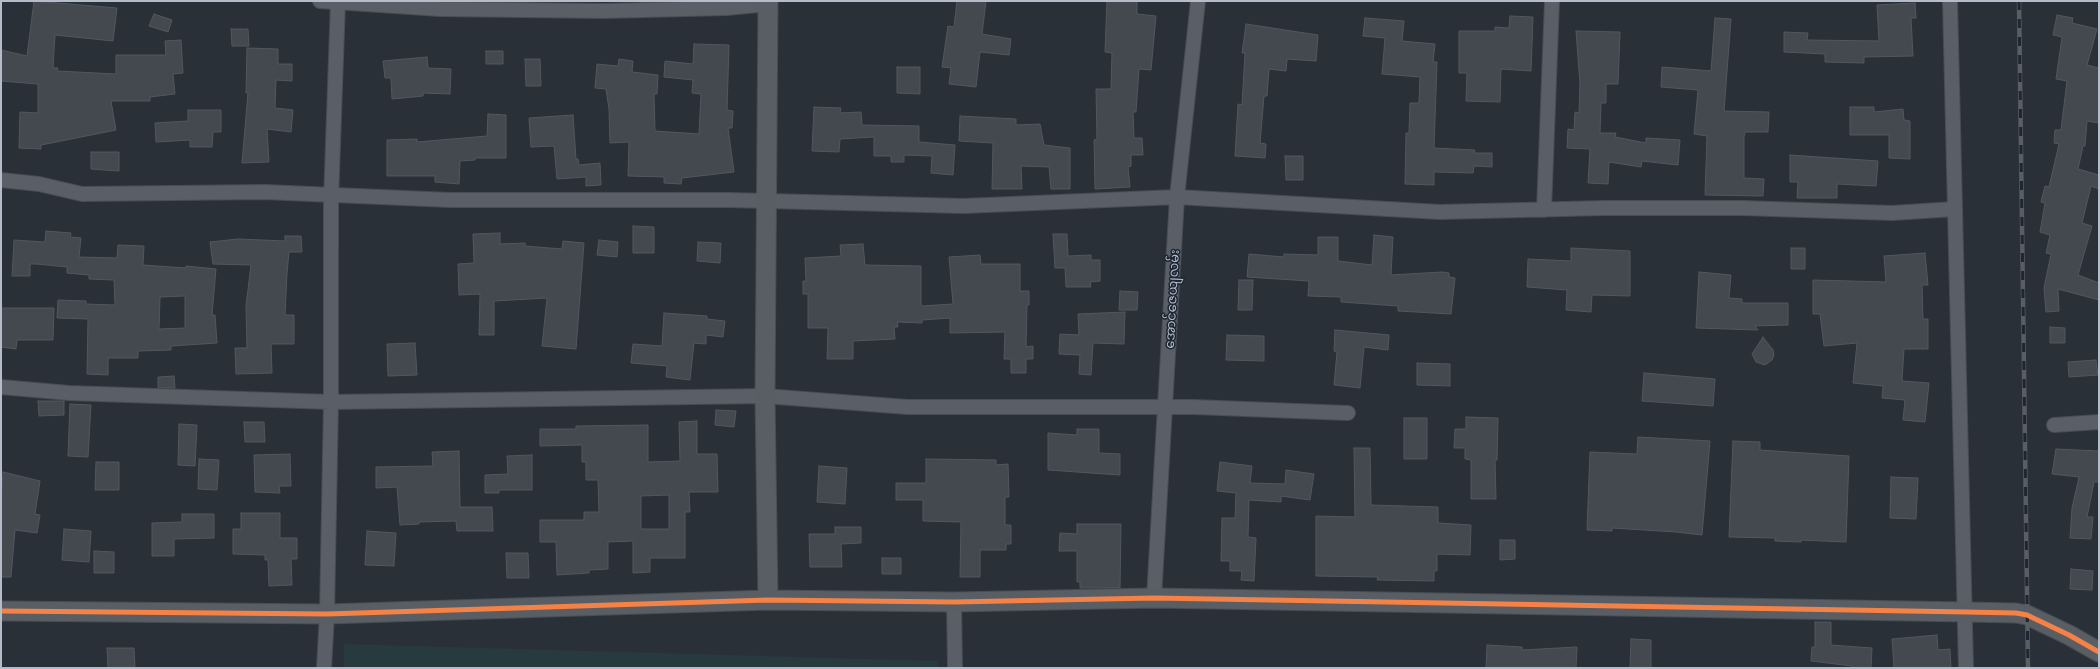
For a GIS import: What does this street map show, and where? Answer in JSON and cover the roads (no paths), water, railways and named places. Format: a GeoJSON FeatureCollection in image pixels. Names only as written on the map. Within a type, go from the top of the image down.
{"type":"FeatureCollection","features":[{"type":"Feature","properties":{"kind":"street"},"geometry":{"type":"LineString","coordinates":[[320,1],[440,9],[604,11],[727,8],[768,2],[765,201],[765,396],[768,600]]}},
{"type":"Feature","properties":{"kind":"street","name":"အောင်ဇေယျလမ်း"},"geometry":{"type":"LineString","coordinates":[[1154,598],[1177,197],[1198,1]]}},
{"type":"Feature","properties":{"kind":"street"},"geometry":{"type":"LineString","coordinates":[[1544,210],[1552,1]]}},
{"type":"Feature","properties":{"kind":"street"},"geometry":{"type":"LineString","coordinates":[[1950,1],[1966,612],[1966,668]]}},
{"type":"Feature","properties":{"kind":"street"},"geometry":{"type":"LineString","coordinates":[[324,668],[327,614],[331,402],[331,195],[338,2]]}},
{"type":"Feature","properties":{"kind":"street"},"geometry":{"type":"LineString","coordinates":[[1,180],[39,184],[82,194],[265,192],[450,200],[765,201],[964,206],[1177,197],[1440,212],[1604,208],[1743,208],[1892,213],[1955,209]]}},
{"type":"Feature","properties":{"kind":"street"},"geometry":{"type":"LineString","coordinates":[[1,387],[69,393],[331,402],[765,396],[907,407],[1166,408],[1348,412]]}},
{"type":"Feature","properties":{"kind":"street"},"geometry":{"type":"LineString","coordinates":[[2054,425],[2099,422]]}},
{"type":"Feature","properties":{"kind":"street"},"geometry":{"type":"LineString","coordinates":[[1,612],[327,614],[768,600],[954,602],[1154,598],[1966,612],[2016,613],[2027,615],[2069,635],[2099,652]]}},
{"type":"Feature","properties":{"kind":"street"},"geometry":{"type":"LineString","coordinates":[[954,602],[955,668]]}},
{"type":"Feature","properties":{"kind":"railway"},"geometry":{"type":"LineString","coordinates":[[2019,1],[2028,668]]}}]}
